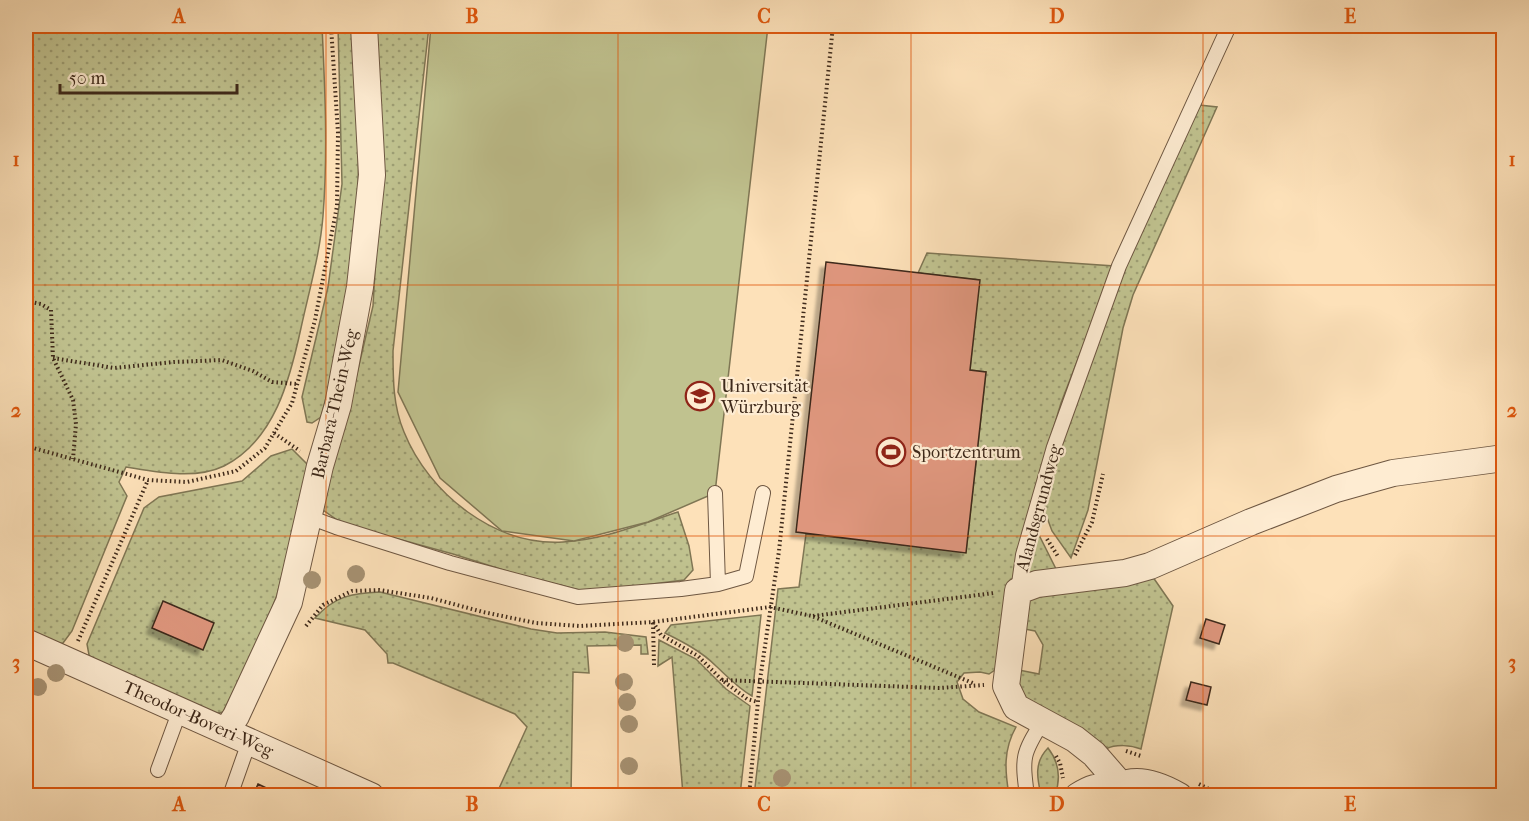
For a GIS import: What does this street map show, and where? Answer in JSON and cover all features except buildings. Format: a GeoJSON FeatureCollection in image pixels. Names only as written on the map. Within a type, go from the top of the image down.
{"type":"FeatureCollection","features":[{"type":"Feature","properties":{"kind":"street","name":"Barbara-Thein-Weg"},"geometry":{"type":"LineString","coordinates":[[226,730],[236,716],[289,602],[320,466],[338,405],[360,287],[372,175],[364,26]]}},
{"type":"Feature","properties":{"kind":"street","name":"Alandsgrundweg"},"geometry":{"type":"LineString","coordinates":[[1018,591],[1073,574],[1125,573],[1150,566],[1251,522],[1336,489],[1393,473],[1503,458]]}},
{"type":"Feature","properties":{"kind":"street"},"geometry":{"type":"LineString","coordinates":[[1018,591],[1006,686],[1016,707],[1075,739],[1094,754],[1120,790]]}},
{"type":"Feature","properties":{"kind":"street","name":"Theodor-Boveri-Weg"},"geometry":{"type":"LineString","coordinates":[[26,642],[371,795]]}},
{"type":"Feature","properties":{"kind":"street"},"geometry":{"type":"LineString","coordinates":[[1120,790],[1130,782],[1144,783],[1179,795]]}},
{"type":"Feature","properties":{"kind":"street"},"geometry":{"type":"LineString","coordinates":[[1078,795],[1104,785],[1120,790]]}},
{"type":"Feature","properties":{"kind":"lane","name":"Alandsgrundweg"},"geometry":{"type":"LineString","coordinates":[[1018,591],[1023,555],[1036,505],[1119,266],[1229,26]]}},
{"type":"Feature","properties":{"kind":"lane"},"geometry":{"type":"LineString","coordinates":[[715,493],[718,584]]}},
{"type":"Feature","properties":{"kind":"lane"},"geometry":{"type":"LineString","coordinates":[[309,517],[450,563],[578,597],[681,589],[718,584],[746,576],[763,493]]}},
{"type":"Feature","properties":{"kind":"lane"},"geometry":{"type":"LineString","coordinates":[[158,770],[180,710]]}},
{"type":"Feature","properties":{"kind":"lane"},"geometry":{"type":"LineString","coordinates":[[1027,795],[1023,765],[1027,746],[1043,721]]}},
{"type":"Feature","properties":{"kind":"lane"},"geometry":{"type":"LineString","coordinates":[[230,795],[249,742]]}},
{"type":"Feature","properties":{"kind":"path"},"geometry":{"type":"LineString","coordinates":[[26,446],[148,480],[187,482],[236,471],[265,448],[292,403],[315,320],[337,206],[338,134],[332,26]]}},
{"type":"Feature","properties":{"kind":"path"},"geometry":{"type":"LineString","coordinates":[[749,795],[760,680],[779,551],[833,26]]}},
{"type":"Feature","properties":{"kind":"path"},"geometry":{"type":"LineString","coordinates":[[26,301],[41,304],[51,310],[53,358],[73,400],[76,424],[73,459]]}},
{"type":"Feature","properties":{"kind":"path"},"geometry":{"type":"LineString","coordinates":[[53,358],[114,368],[222,360],[253,371],[272,382],[297,384]]}},
{"type":"Feature","properties":{"kind":"path"},"geometry":{"type":"LineString","coordinates":[[1073,574],[1092,522],[1103,474]]}},
{"type":"Feature","properties":{"kind":"path"},"geometry":{"type":"LineString","coordinates":[[69,661],[148,480]]}},
{"type":"Feature","properties":{"kind":"path"},"geometry":{"type":"LineString","coordinates":[[1036,505],[1040,525],[1050,546],[1073,574]]}},
{"type":"Feature","properties":{"kind":"path"},"geometry":{"type":"LineString","coordinates":[[303,630],[323,605],[352,591],[379,590],[431,598],[536,623],[580,626],[653,622],[770,607],[812,616],[975,684]]}},
{"type":"Feature","properties":{"kind":"path"},"geometry":{"type":"LineString","coordinates":[[812,616],[1018,591]]}},
{"type":"Feature","properties":{"kind":"path"},"geometry":{"type":"LineString","coordinates":[[653,622],[654,665]]}},
{"type":"Feature","properties":{"kind":"path"},"geometry":{"type":"LineString","coordinates":[[653,622],[661,635],[698,656],[722,680],[747,699],[758,702]]}},
{"type":"Feature","properties":{"kind":"path"},"geometry":{"type":"LineString","coordinates":[[722,680],[939,688],[975,684],[1006,686]]}},
{"type":"Feature","properties":{"kind":"green space"},"geometry":{"type":"Polygon","coordinates":[[[26,26],[268,26],[288,29],[292,26],[322,26],[324,73],[325,192],[322,230],[297,348],[277,406],[256,441],[242,455],[224,466],[201,473],[188,474],[163,473],[126,467],[119,482],[127,496],[72,631],[63,643],[52,645],[26,634],[26,26]]]}},
{"type":"Feature","properties":{"kind":"green space"},"geometry":{"type":"Polygon","coordinates":[[[338,26],[352,26],[359,118],[358,198],[341,341],[321,417],[312,423],[307,422],[302,397],[328,287],[342,184],[338,26]]]}},
{"type":"Feature","properties":{"kind":"green space"},"geometry":{"type":"Polygon","coordinates":[[[375,26],[429,26],[393,351],[398,412],[415,455],[447,495],[467,512],[513,535],[538,541],[563,542],[593,538],[678,512],[689,546],[693,570],[684,580],[596,591],[579,590],[343,524],[323,510],[323,501],[347,416],[373,306],[381,167],[375,26]]]}},
{"type":"Feature","properties":{"kind":"green space"},"geometry":{"type":"Polygon","coordinates":[[[431,26],[768,26],[715,493],[648,522],[574,541],[502,531],[440,478],[398,392],[431,26]]]}},
{"type":"Feature","properties":{"kind":"green space"},"geometry":{"type":"Polygon","coordinates":[[[1199,105],[1217,107],[1133,295],[1123,328],[1088,510],[1071,558],[1052,531],[1042,504],[1054,462],[1129,258],[1199,105]]]}},
{"type":"Feature","properties":{"kind":"green space"},"geometry":{"type":"Polygon","coordinates":[[[927,253],[1114,266],[1061,403],[1028,514],[1000,663],[989,674],[964,673],[957,682],[963,699],[979,712],[1016,727],[1009,744],[1006,761],[1009,795],[754,796],[778,589],[799,587],[806,534],[966,552],[986,372],[970,370],[979,280],[918,273],[927,253]]]}},
{"type":"Feature","properties":{"kind":"green space"},"geometry":{"type":"Polygon","coordinates":[[[292,449],[309,466],[277,595],[262,634],[223,712],[213,714],[96,664],[89,655],[87,644],[144,508],[159,497],[242,481],[271,456],[292,449]]]}},
{"type":"Feature","properties":{"kind":"green space"},"geometry":{"type":"Polygon","coordinates":[[[1034,533],[1038,533],[1058,573],[1024,579],[1034,533]]]}},
{"type":"Feature","properties":{"kind":"green space"},"geometry":{"type":"Polygon","coordinates":[[[1148,570],[1173,606],[1141,749],[1114,746],[1106,749],[1020,696],[1015,672],[1019,670],[1039,674],[1043,645],[1035,631],[1019,628],[1025,599],[1148,570]]]}},
{"type":"Feature","properties":{"kind":"green space"},"geometry":{"type":"Polygon","coordinates":[[[380,592],[531,629],[557,633],[605,632],[646,637],[648,654],[641,654],[641,645],[587,646],[589,673],[573,672],[571,795],[496,795],[527,727],[515,714],[393,663],[388,663],[387,654],[365,630],[315,618],[344,597],[380,592]]]}},
{"type":"Feature","properties":{"kind":"green space"},"geometry":{"type":"Polygon","coordinates":[[[761,615],[752,696],[704,656],[665,633],[671,625],[761,615]]]}},
{"type":"Feature","properties":{"kind":"green space"},"geometry":{"type":"Polygon","coordinates":[[[659,640],[696,659],[726,689],[750,706],[740,795],[683,795],[672,657],[658,666],[659,640]]]}},
{"type":"Feature","properties":{"kind":"green space"},"geometry":{"type":"Polygon","coordinates":[[[1048,748],[1055,759],[1058,782],[1055,795],[1041,795],[1038,770],[1040,759],[1048,748]]]}},
{"type":"Feature","properties":{"kind":"place","name":"Universität Würzburg"},"geometry":{"type":"Point","coordinates":[700,396]}},
{"type":"Feature","properties":{"kind":"place","name":"Sportzentrum"},"geometry":{"type":"Point","coordinates":[891,452]}}]}
